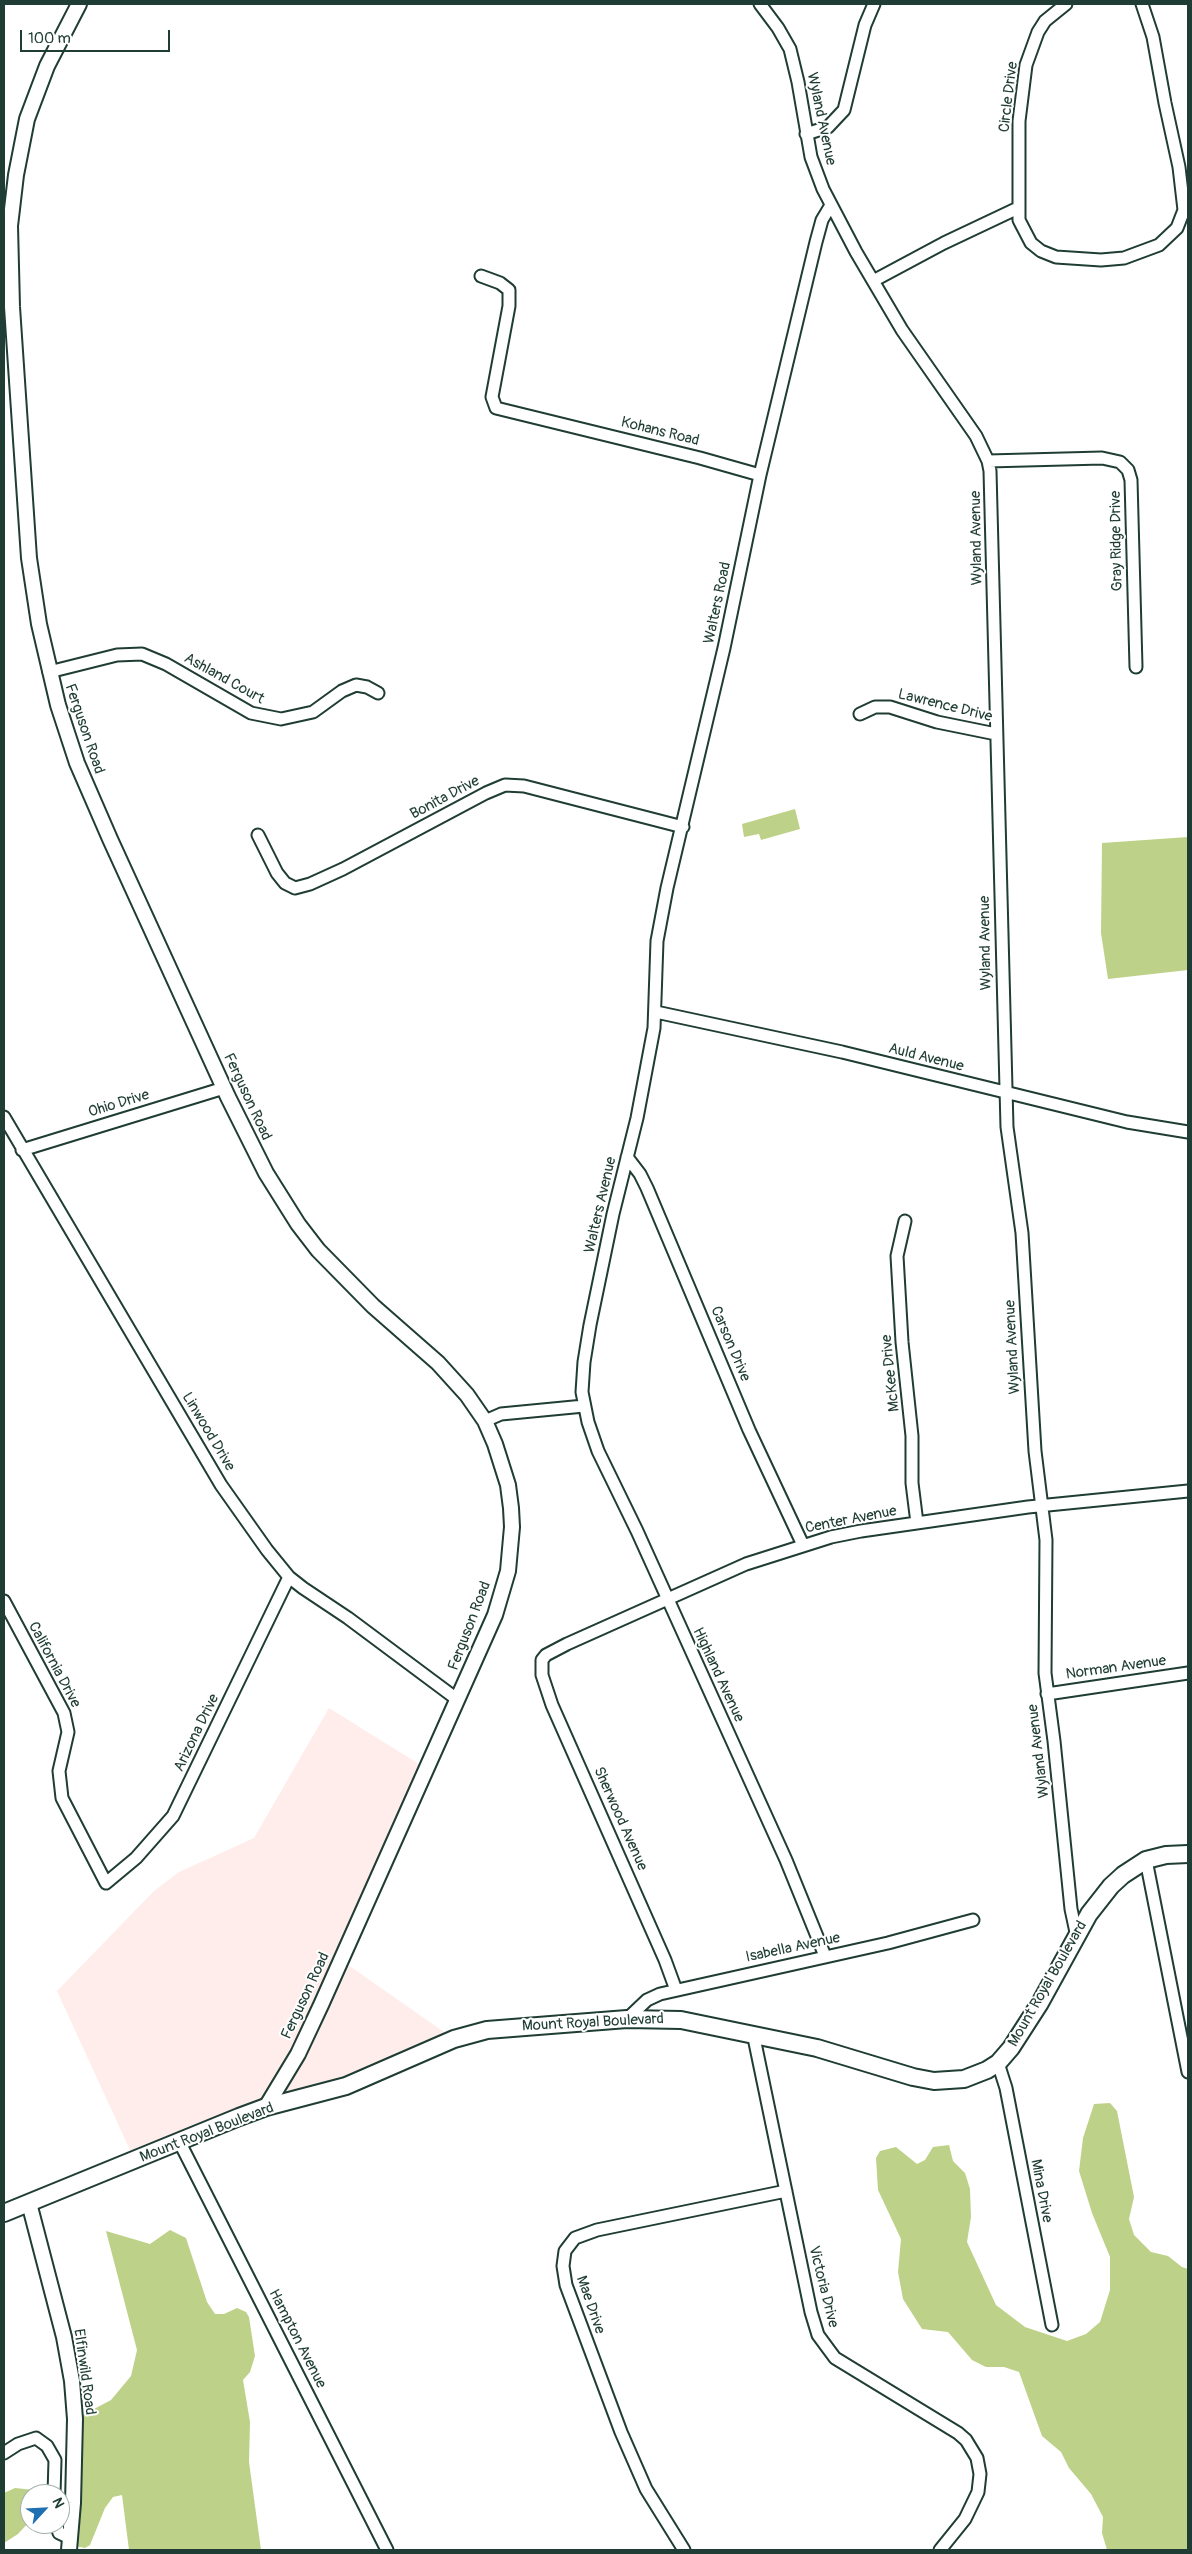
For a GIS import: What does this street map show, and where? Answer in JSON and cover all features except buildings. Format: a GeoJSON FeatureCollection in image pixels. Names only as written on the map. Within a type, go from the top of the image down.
{"type":"FeatureCollection","features":[{"type":"Feature","properties":{"kind":"main road","name":"Mount Royal Boulevard"},"geometry":{"type":"LineString","coordinates":[[4,2213],[266,2107],[291,2102],[346,2086],[473,2033],[511,2027],[627,2019],[681,2020],[753,2033],[934,2081],[964,2079],[987,2070],[998,2063],[1021,2035],[1089,1914],[1111,1886],[1123,1875],[1146,1860],[1166,1855],[1188,1854]]}},
{"type":"Feature","properties":{"kind":"street","name":"Ferguson Road"},"geometry":{"type":"LineString","coordinates":[[79,4],[58,42],[36,94],[8,199],[10,256],[8,335],[29,558],[38,624],[49,672],[69,738],[88,790],[224,1088],[266,1173],[298,1224],[318,1250],[373,1306],[438,1363],[468,1395],[485,1421],[496,1444],[508,1485],[512,1523],[508,1571],[495,1615],[298,2054],[266,2107]]}},
{"type":"Feature","properties":{"kind":"street","name":"Wyland Avenue"},"geometry":{"type":"LineString","coordinates":[[760,4],[778,28],[790,49],[798,82],[811,158],[831,205],[873,281],[920,358],[970,426],[988,461],[992,486],[996,734],[1006,1094],[1012,1169],[1022,1233],[1028,1362],[1046,1540],[1044,1639],[1047,1694],[1054,1741],[1070,1909],[1077,1937]]}},
{"type":"Feature","properties":{"kind":"street"},"geometry":{"type":"LineString","coordinates":[[806,134],[828,126],[844,110],[865,25],[874,4]]}},
{"type":"Feature","properties":{"kind":"street","name":"Circle Drive"},"geometry":{"type":"LineString","coordinates":[[1066,4],[1046,21],[1038,32],[1026,65],[1019,120],[1018,208],[1021,226],[1036,248],[1049,254],[1067,258],[1124,258],[1159,245],[1177,228],[1184,210],[1182,183],[1153,37],[1142,4]]}},
{"type":"Feature","properties":{"kind":"street","name":"Walters Road"},"geometry":{"type":"LineString","coordinates":[[656,1012],[657,940],[724,648],[760,475],[816,242],[822,220],[831,205]]}},
{"type":"Feature","properties":{"kind":"street"},"geometry":{"type":"LineString","coordinates":[[873,281],[944,243],[1018,208]]}},
{"type":"Feature","properties":{"kind":"street","name":"Kohans Road"},"geometry":{"type":"LineString","coordinates":[[481,276],[500,283],[509,290],[509,306],[492,398],[496,408],[760,475]]}},
{"type":"Feature","properties":{"kind":"street","name":"Gray Ridge Drive"},"geometry":{"type":"LineString","coordinates":[[988,461],[1102,458],[1120,462],[1128,470],[1131,480],[1136,667]]}},
{"type":"Feature","properties":{"kind":"street","name":"Ashland Court"},"geometry":{"type":"LineString","coordinates":[[49,672],[117,655],[142,654],[166,664],[251,713],[281,719],[313,712],[342,691],[356,685],[367,687],[378,693]]}},
{"type":"Feature","properties":{"kind":"street","name":"Lawrence Drive"},"geometry":{"type":"LineString","coordinates":[[860,714],[875,707],[890,708],[937,722],[996,734]]}},
{"type":"Feature","properties":{"kind":"street","name":"Bonita Drive"},"geometry":{"type":"LineString","coordinates":[[258,835],[277,873],[285,884],[295,888],[310,884],[378,852],[486,793],[505,786],[533,788],[682,827]]}},
{"type":"Feature","properties":{"kind":"street","name":"Auld Avenue"},"geometry":{"type":"LineString","coordinates":[[656,1012],[842,1052],[1006,1094],[1127,1122],[1188,1132]]}},
{"type":"Feature","properties":{"kind":"street","name":"Walters Avenue"},"geometry":{"type":"LineString","coordinates":[[584,1406],[582,1377],[586,1348],[613,1214],[639,1111],[656,1012]]}},
{"type":"Feature","properties":{"kind":"street","name":"Ohio Drive"},"geometry":{"type":"LineString","coordinates":[[22,1150],[224,1088]]}},
{"type":"Feature","properties":{"kind":"street","name":"Linwood Drive"},"geometry":{"type":"LineString","coordinates":[[4,1116],[22,1150],[222,1485],[267,1550],[289,1577],[388,1646],[458,1700]]}},
{"type":"Feature","properties":{"kind":"street","name":"Carson Drive"},"geometry":{"type":"LineString","coordinates":[[627,1158],[640,1174],[647,1188],[749,1430],[803,1545]]}},
{"type":"Feature","properties":{"kind":"street","name":"McKee Drive"},"geometry":{"type":"LineString","coordinates":[[905,1221],[897,1256],[902,1342],[912,1436],[912,1483],[917,1523]]}},
{"type":"Feature","properties":{"kind":"street"},"geometry":{"type":"LineString","coordinates":[[485,1421],[501,1414],[584,1406]]}},
{"type":"Feature","properties":{"kind":"street","name":"Highland Avenue"},"geometry":{"type":"LineString","coordinates":[[584,1406],[598,1451],[638,1531],[786,1860],[825,1956]]}},
{"type":"Feature","properties":{"kind":"street","name":"Center Avenue"},"geometry":{"type":"LineString","coordinates":[[542,1660],[551,1651],[668,1601],[738,1568],[803,1545],[861,1531],[917,1523],[1042,1506],[1188,1491]]}},
{"type":"Feature","properties":{"kind":"street","name":"Arizona Drive"},"geometry":{"type":"LineString","coordinates":[[106,1883],[136,1858],[172,1816],[289,1577]]}},
{"type":"Feature","properties":{"kind":"street","name":"California Drive"},"geometry":{"type":"LineString","coordinates":[[4,1601],[64,1713],[68,1732],[59,1771],[62,1798],[106,1883]]}},
{"type":"Feature","properties":{"kind":"street","name":"Sherwood Avenue"},"geometry":{"type":"LineString","coordinates":[[542,1660],[542,1675],[552,1705],[662,1952],[676,1990]]}},
{"type":"Feature","properties":{"kind":"street","name":"Norman Avenue"},"geometry":{"type":"LineString","coordinates":[[1047,1694],[1188,1673]]}},
{"type":"Feature","properties":{"kind":"street"},"geometry":{"type":"LineString","coordinates":[[1146,1860],[1188,2072]]}},
{"type":"Feature","properties":{"kind":"street","name":"Isabella Avenue"},"geometry":{"type":"LineString","coordinates":[[627,2019],[647,2000],[676,1990],[888,1943],[972,1920]]}},
{"type":"Feature","properties":{"kind":"street","name":"Victoria Drive"},"geometry":{"type":"LineString","coordinates":[[753,2033],[814,2326],[828,2351],[842,2363],[878,2383],[958,2434],[966,2440],[977,2458],[980,2474],[978,2492],[965,2518],[940,2550]]}},
{"type":"Feature","properties":{"kind":"street","name":"Mina Drive"},"geometry":{"type":"LineString","coordinates":[[998,2063],[1006,2088],[1052,2325]]}},
{"type":"Feature","properties":{"kind":"street","name":"Hampton Avenue"},"geometry":{"type":"LineString","coordinates":[[180,2143],[387,2550]]}},
{"type":"Feature","properties":{"kind":"street","name":"Mae Drive"},"geometry":{"type":"LineString","coordinates":[[684,2550],[646,2489],[621,2432],[566,2285],[563,2266],[565,2251],[575,2238],[597,2230],[786,2191]]}},
{"type":"Feature","properties":{"kind":"street","name":"Elfinwild Road"},"geometry":{"type":"LineString","coordinates":[[28,2203],[64,2337],[72,2381],[76,2419],[70,2544]]}},
{"type":"Feature","properties":{"kind":"street"},"geometry":{"type":"LineString","coordinates":[[4,2453],[18,2444],[36,2438],[47,2446],[55,2460],[54,2484]]}},
{"type":"Feature","properties":{"kind":"street"},"geometry":{"type":"LineString","coordinates":[[59,2534],[70,2544]]}},
{"type":"Feature","properties":{"kind":"shaded area"},"geometry":{"type":"Polygon","coordinates":[[[329,1708],[427,1769],[341,1960],[454,2039],[135,2161],[57,1991],[154,1891],[179,1872],[254,1838],[329,1708]]]}},
{"type":"Feature","properties":{"kind":"green space"},"geometry":{"type":"Polygon","coordinates":[[[795,809],[800,829],[761,840],[759,834],[744,837],[742,824],[795,809]]]}},
{"type":"Feature","properties":{"kind":"green space"},"geometry":{"type":"Polygon","coordinates":[[[1188,837],[1188,970],[1108,979],[1101,933],[1102,843],[1188,837]]]}},
{"type":"Feature","properties":{"kind":"green space"},"geometry":{"type":"Polygon","coordinates":[[[1110,2103],[1117,2111],[1134,2197],[1129,2219],[1134,2235],[1151,2252],[1168,2256],[1182,2267],[1188,2269],[1188,2550],[1107,2550],[1102,2533],[1103,2517],[1091,2494],[1069,2468],[1061,2452],[1042,2436],[1019,2372],[1004,2367],[986,2367],[972,2360],[948,2332],[922,2329],[903,2299],[898,2272],[901,2239],[878,2190],[876,2158],[880,2151],[896,2147],[917,2164],[925,2160],[933,2147],[949,2145],[953,2161],[965,2173],[970,2189],[971,2217],[967,2242],[996,2305],[1025,2327],[1067,2341],[1086,2334],[1100,2322],[1110,2290],[1110,2257],[1092,2213],[1079,2171],[1083,2138],[1094,2104],[1110,2103]]]}},
{"type":"Feature","properties":{"kind":"green space"},"geometry":{"type":"Polygon","coordinates":[[[170,2230],[186,2238],[207,2302],[215,2314],[224,2314],[237,2308],[246,2312],[249,2317],[255,2356],[250,2372],[243,2380],[250,2422],[249,2462],[261,2550],[129,2550],[122,2495],[113,2497],[105,2508],[90,2545],[85,2548],[70,2545],[75,2419],[111,2400],[131,2376],[137,2350],[106,2231],[150,2244],[170,2230]]]}},
{"type":"Feature","properties":{"kind":"green space"},"geometry":{"type":"Polygon","coordinates":[[[15,2488],[20,2489],[20,2532],[4,2543],[4,2493],[15,2488]]]}}]}
